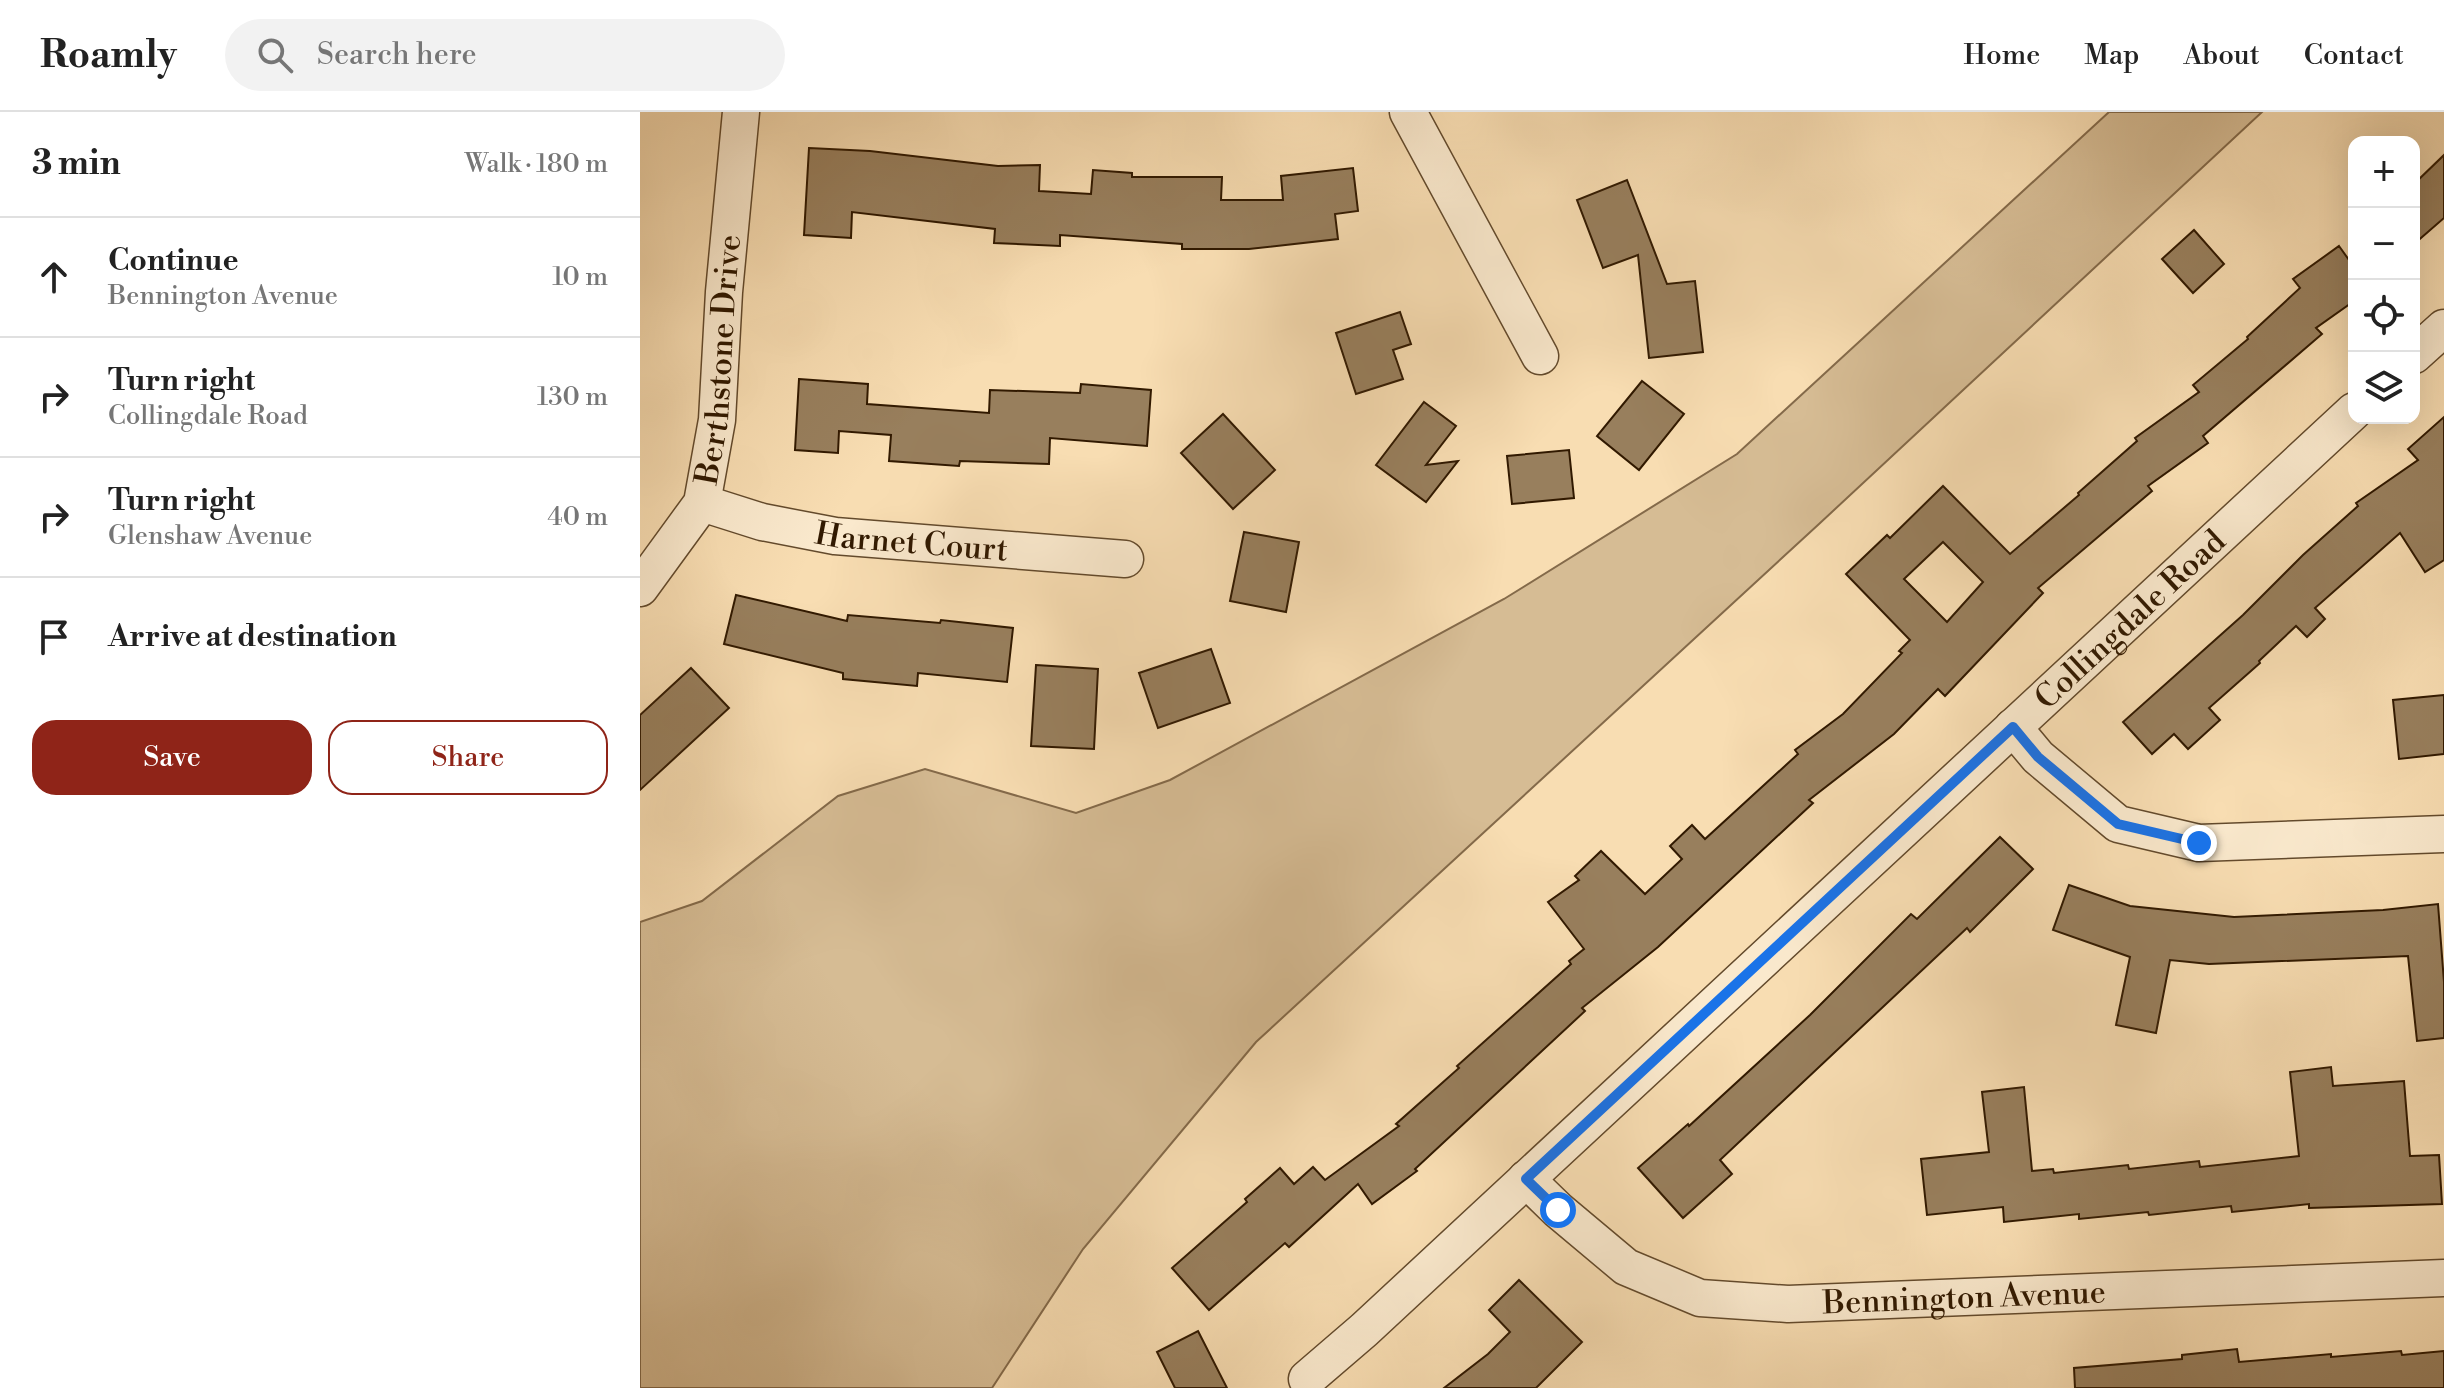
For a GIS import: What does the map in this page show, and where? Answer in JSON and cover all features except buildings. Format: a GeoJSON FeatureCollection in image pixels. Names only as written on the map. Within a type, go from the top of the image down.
{"type":"FeatureCollection","features":[{"type":"Feature","properties":{"kind":"street","name":"Berthstone Drive"},"geometry":{"type":"LineString","coordinates":[[640,588],[702,503],[717,420],[724,292],[741,112]]}},
{"type":"Feature","properties":{"kind":"street"},"geometry":{"type":"LineString","coordinates":[[1408,112],[1540,356]]}},
{"type":"Feature","properties":{"kind":"street"},"geometry":{"type":"LineString","coordinates":[[2417,352],[2444,328]]}},
{"type":"Feature","properties":{"kind":"street","name":"Collingdale Road"},"geometry":{"type":"LineString","coordinates":[[1307,1379],[2348,417]]}},
{"type":"Feature","properties":{"kind":"street","name":"Harnet Court"},"geometry":{"type":"LineString","coordinates":[[702,503],[762,522],[835,536],[1125,559]]}},
{"type":"Feature","properties":{"kind":"street"},"geometry":{"type":"LineString","coordinates":[[2013,727],[2050,767],[2118,824],[2199,843],[2444,834]]}},
{"type":"Feature","properties":{"kind":"street","name":"Bennington Avenue"},"geometry":{"type":"LineString","coordinates":[[1526,1179],[1626,1267],[1700,1298],[1788,1304],[2444,1278]]}},
{"type":"Feature","properties":{"kind":"shaded area"},"geometry":{"type":"Polygon","coordinates":[[[2109,112],[2262,112],[1256,1042],[1083,1249],[992,1388],[640,1388],[640,922],[702,901],[838,796],[925,769],[1076,813],[1170,780],[1504,599],[1737,454],[2109,112]]]}},
{"type":"Feature","properties":{"kind":"route"},"geometry":{"type":"LineString","coordinates":[[1558,1210],[1526,1179],[2013,727],[2038,757],[2118,824],[2199,843]]}}]}
